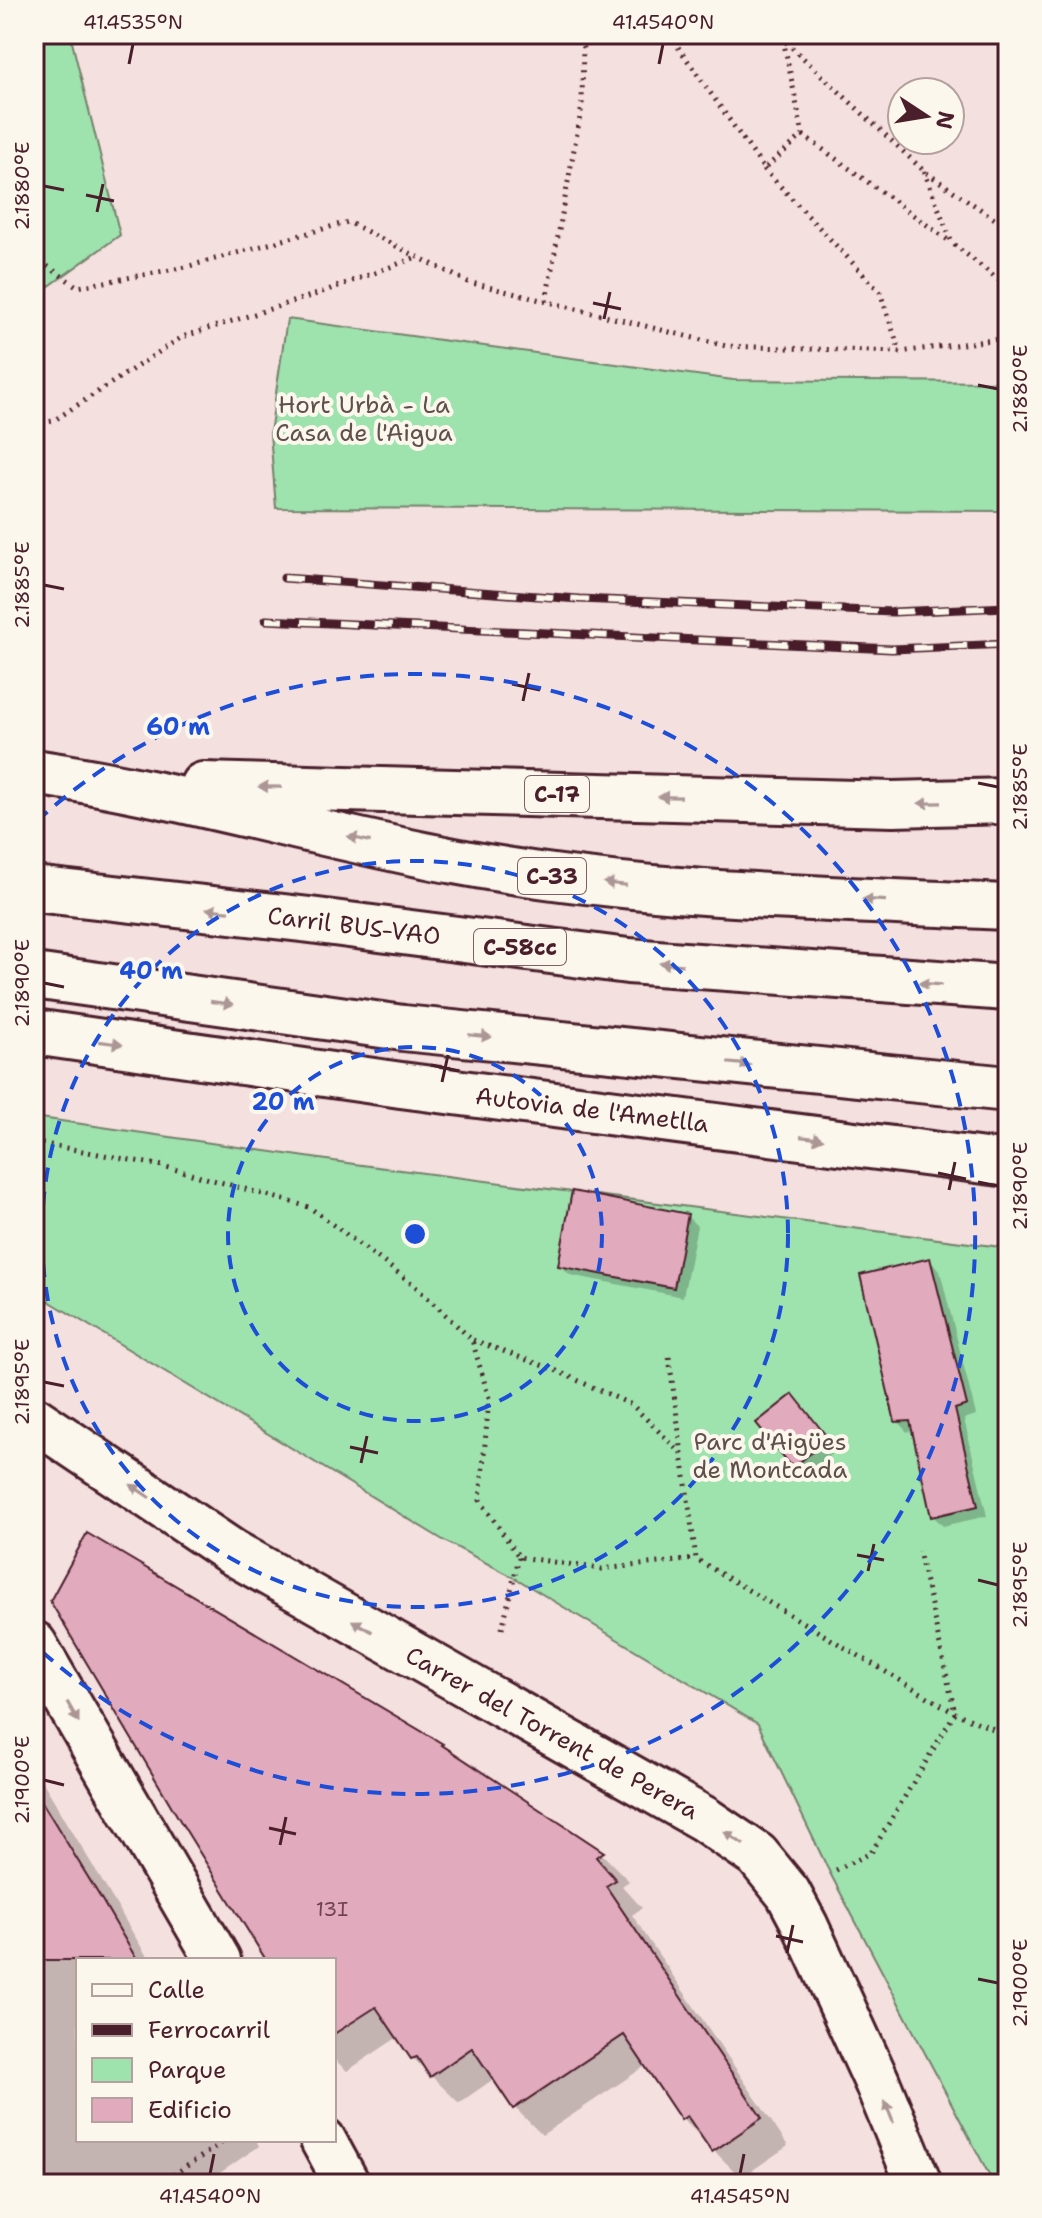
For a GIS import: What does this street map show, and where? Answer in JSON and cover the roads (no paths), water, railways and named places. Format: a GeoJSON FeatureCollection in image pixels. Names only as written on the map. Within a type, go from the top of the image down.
{"type":"FeatureCollection","features":[{"type":"Feature","properties":{"kind":"main road"},"geometry":{"type":"LineString","coordinates":[[34,772],[105,783]]}},
{"type":"Feature","properties":{"kind":"main road","name":"C-17"},"geometry":{"type":"LineString","coordinates":[[105,783],[893,804],[1008,801]]}},
{"type":"Feature","properties":{"kind":"main road","name":"C-33"},"geometry":{"type":"LineString","coordinates":[[105,783],[454,861],[547,876],[675,891],[1008,907]]}},
{"type":"Feature","properties":{"kind":"main road","name":"Carril BUS-VAO"},"geometry":{"type":"LineString","coordinates":[[34,889],[628,961],[1008,988]]}},
{"type":"Feature","properties":{"kind":"main road"},"geometry":{"type":"LineString","coordinates":[[34,976],[403,1028],[1008,1089]]}},
{"type":"Feature","properties":{"kind":"main road","name":"Autovia de l'Ametlla"},"geometry":{"type":"LineString","coordinates":[[34,1032],[401,1085],[1008,1164]]}},
{"type":"Feature","properties":{"kind":"main road"},"geometry":{"type":"LineString","coordinates":[[781,1068],[1008,1064]]}},
{"type":"Feature","properties":{"kind":"main road","name":"Carrer del Torrent de Perera"},"geometry":{"type":"LineString","coordinates":[[34,1419],[232,1552],[704,1819],[757,1855],[788,1893],[805,1925],[877,2082],[919,2184]]}},
{"type":"Feature","properties":{"kind":"main road"},"geometry":{"type":"LineString","coordinates":[[34,1644],[217,1958]]}},
{"type":"Feature","properties":{"kind":"main road"},"geometry":{"type":"LineString","coordinates":[[324,2142],[347,2184]]}},
{"type":"Feature","properties":{"kind":"railway"},"geometry":{"type":"LineString","coordinates":[[284,578],[579,599],[893,612],[1008,607]]}},
{"type":"Feature","properties":{"kind":"railway"},"geometry":{"type":"LineString","coordinates":[[266,620],[892,649],[1008,644]]}},
{"type":"Feature","properties":{"kind":"park label","name":"Hort Urbà - La Casa de l'Aigua"},"geometry":{"type":"Point","coordinates":[364,419]}},
{"type":"Feature","properties":{"kind":"park label","name":"Parc d'Aigües de Montcada"},"geometry":{"type":"Point","coordinates":[770,1456]}}]}
